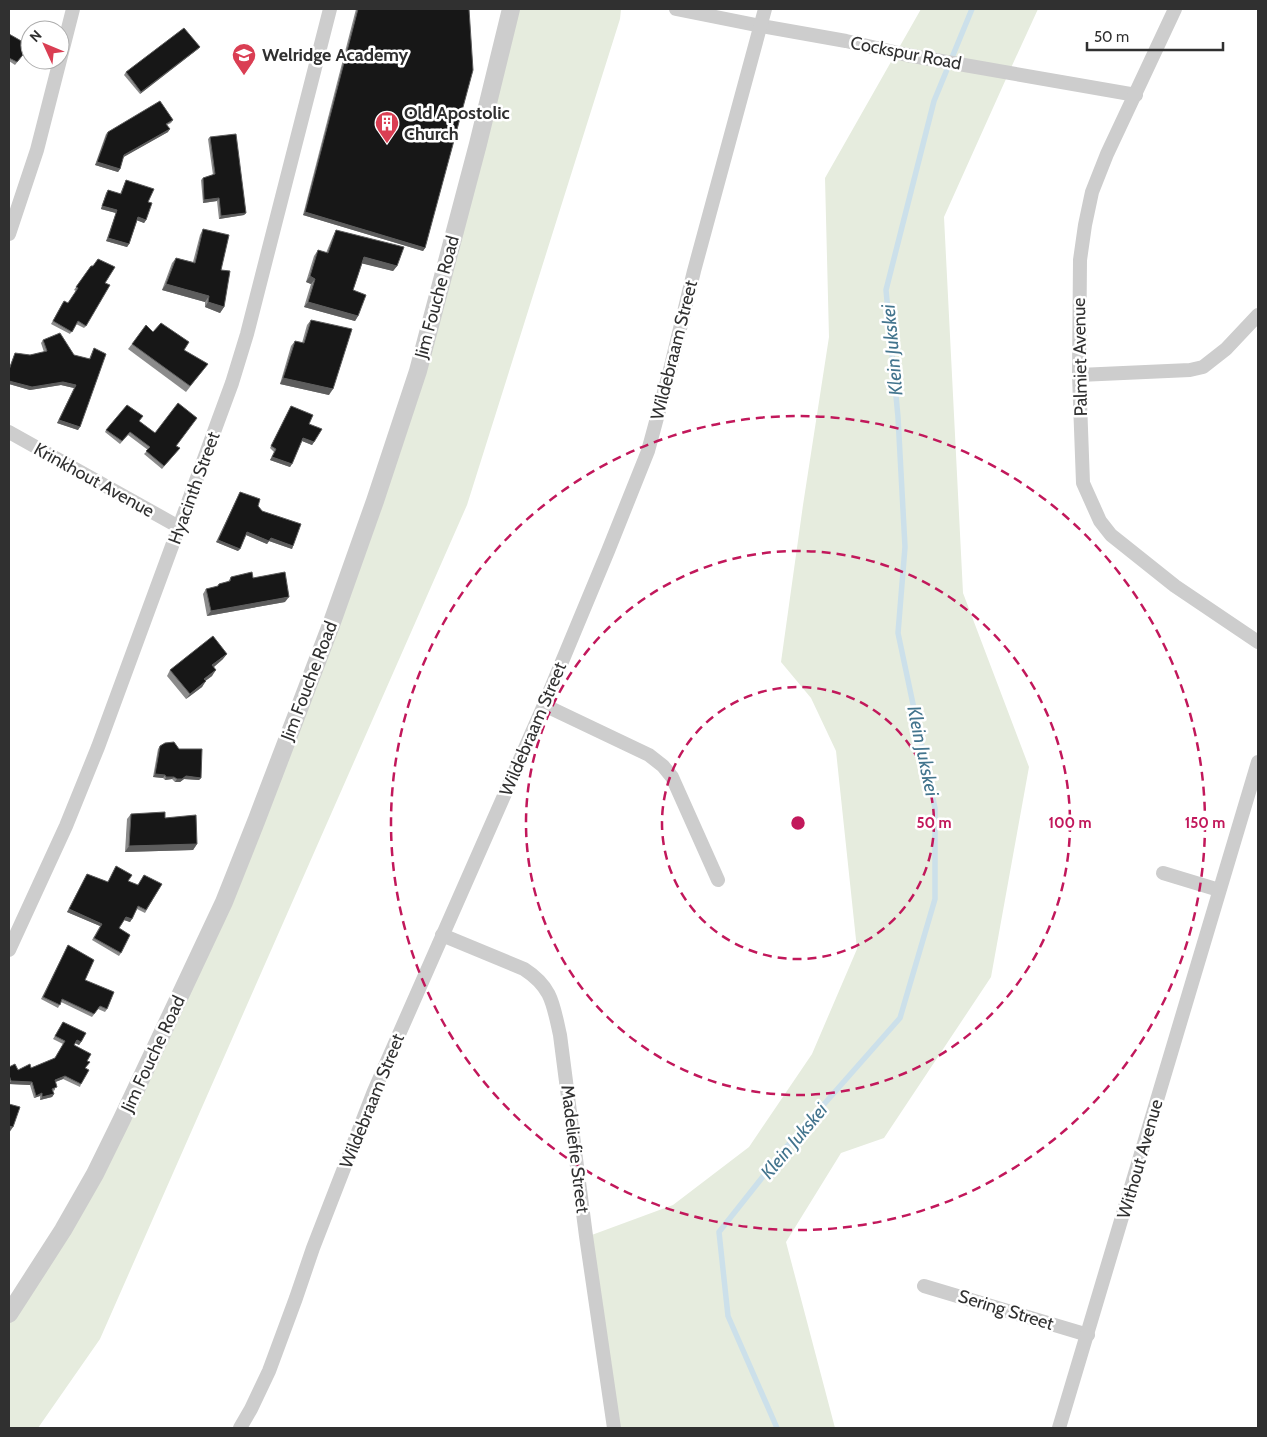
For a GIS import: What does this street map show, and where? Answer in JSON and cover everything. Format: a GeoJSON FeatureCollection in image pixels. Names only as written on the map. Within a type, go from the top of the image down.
{"type":"FeatureCollection","features":[{"type":"Feature","properties":{"kind":"street"},"geometry":{"type":"LineString","coordinates":[[9,234],[38,150],[73,9]]}},
{"type":"Feature","properties":{"kind":"street","name":"Hyacinth Street"},"geometry":{"type":"LineString","coordinates":[[9,950],[66,826],[94,756],[229,391],[246,334],[330,9]]}},
{"type":"Feature","properties":{"kind":"street","name":"Jim Fouche Road"},"geometry":{"type":"LineString","coordinates":[[9,1314],[64,1230],[122,1119],[224,902],[257,819],[375,501],[418,371],[511,9]]}},
{"type":"Feature","properties":{"kind":"street","name":"Cockspur Road"},"geometry":{"type":"LineString","coordinates":[[676,9],[917,56],[1136,95]]}},
{"type":"Feature","properties":{"kind":"street","name":"Wildebraam Street"},"geometry":{"type":"LineString","coordinates":[[240,1428],[268,1371],[374,1091],[544,704],[648,451],[694,271],[762,26],[765,9]]}},
{"type":"Feature","properties":{"kind":"street","name":"Palmiet Avenue"},"geometry":{"type":"LineString","coordinates":[[1175,9],[1092,192],[1085,225],[1080,260],[1079,375],[1083,483],[1100,521],[1111,535],[1175,586],[1258,642]]}},
{"type":"Feature","properties":{"kind":"street"},"geometry":{"type":"LineString","coordinates":[[1079,375],[1190,370],[1203,367],[1226,349],[1258,315]]}},
{"type":"Feature","properties":{"kind":"street","name":"Krinkhout Avenue"},"geometry":{"type":"LineString","coordinates":[[9,432],[179,527]]}},
{"type":"Feature","properties":{"kind":"street"},"geometry":{"type":"LineString","coordinates":[[544,704],[649,755],[663,766],[672,777],[718,880]]}},
{"type":"Feature","properties":{"kind":"street","name":"Without Avenue"},"geometry":{"type":"LineString","coordinates":[[1059,1428],[1258,762]]}},
{"type":"Feature","properties":{"kind":"street"},"geometry":{"type":"LineString","coordinates":[[1163,873],[1219,890]]}},
{"type":"Feature","properties":{"kind":"street","name":"Madeliefie Street"},"geometry":{"type":"LineString","coordinates":[[442,935],[524,969],[536,977],[542,984],[552,1002],[560,1035],[614,1428]]}},
{"type":"Feature","properties":{"kind":"street","name":"Sering Street"},"geometry":{"type":"LineString","coordinates":[[924,1286],[1088,1335]]}},
{"type":"Feature","properties":{"kind":"shaded area"},"geometry":{"type":"Polygon","coordinates":[[[512,9],[621,9],[620,19],[467,505],[100,1339],[38,1428],[9,1428],[9,1315],[193,975],[421,367],[512,9]]]}},
{"type":"Feature","properties":{"kind":"shaded area"},"geometry":{"type":"Polygon","coordinates":[[[921,9],[1038,9],[944,217],[963,593],[1029,767],[991,977],[884,1138],[841,1153],[786,1242],[835,1428],[611,1428],[589,1236],[673,1205],[749,1147],[812,1054],[857,949],[836,751],[811,698],[781,662],[829,337],[825,178],[921,9]]]}},
{"type":"Feature","properties":{"kind":"building","name":"Old Apostolic Church"},"geometry":{"type":"Polygon","coordinates":[[[358,9],[469,9],[473,70],[425,248],[305,212],[358,9]]]}},
{"type":"Feature","properties":{"kind":"building"},"geometry":{"type":"Polygon","coordinates":[[[184,28],[200,47],[141,92],[126,72],[184,28]]]}},
{"type":"Feature","properties":{"kind":"building"},"geometry":{"type":"Polygon","coordinates":[[[9,34],[20,40],[20,58],[17,62],[9,58],[9,34]]]}},
{"type":"Feature","properties":{"kind":"building"},"geometry":{"type":"Polygon","coordinates":[[[160,101],[173,120],[166,124],[170,129],[124,155],[120,169],[97,162],[108,132],[160,101]]]}},
{"type":"Feature","properties":{"kind":"building"},"geometry":{"type":"Polygon","coordinates":[[[236,134],[246,213],[221,216],[219,198],[204,200],[203,178],[215,174],[210,137],[236,134]]]}},
{"type":"Feature","properties":{"kind":"building"},"geometry":{"type":"Polygon","coordinates":[[[126,180],[154,189],[148,202],[152,203],[146,220],[138,217],[129,244],[108,238],[117,210],[102,206],[108,190],[121,194],[126,180]]]}},
{"type":"Feature","properties":{"kind":"building"},"geometry":{"type":"Polygon","coordinates":[[[203,229],[229,235],[221,270],[230,271],[224,307],[208,302],[209,296],[166,284],[176,258],[195,263],[203,229]]]}},
{"type":"Feature","properties":{"kind":"building"},"geometry":{"type":"Polygon","coordinates":[[[336,230],[404,247],[397,266],[364,257],[353,290],[366,295],[358,316],[308,302],[315,279],[310,276],[318,250],[328,253],[336,230]]]}},
{"type":"Feature","properties":{"kind":"building"},"geometry":{"type":"Polygon","coordinates":[[[98,259],[115,267],[105,283],[110,285],[86,326],[78,321],[72,332],[53,321],[64,301],[68,303],[78,288],[76,287],[98,259]]]}},
{"type":"Feature","properties":{"kind":"building"},"geometry":{"type":"Polygon","coordinates":[[[311,320],[352,329],[333,389],[283,378],[295,341],[304,343],[311,320]]]}},
{"type":"Feature","properties":{"kind":"building"},"geometry":{"type":"Polygon","coordinates":[[[161,323],[189,342],[184,350],[208,364],[190,386],[132,344],[146,325],[153,332],[161,323]]]}},
{"type":"Feature","properties":{"kind":"building"},"geometry":{"type":"Polygon","coordinates":[[[60,333],[74,355],[90,359],[94,348],[106,354],[80,427],[59,420],[76,385],[63,382],[32,387],[9,381],[9,370],[15,353],[30,355],[47,351],[43,340],[60,333]]]}},
{"type":"Feature","properties":{"kind":"building"},"geometry":{"type":"Polygon","coordinates":[[[178,403],[197,418],[176,446],[180,448],[164,466],[146,451],[150,447],[130,432],[122,441],[106,430],[127,405],[143,416],[139,421],[155,433],[178,403]]]}},
{"type":"Feature","properties":{"kind":"building"},"geometry":{"type":"Polygon","coordinates":[[[291,406],[313,415],[309,424],[322,429],[314,442],[303,438],[292,464],[272,457],[276,449],[271,446],[291,406]]]}},
{"type":"Feature","properties":{"kind":"building"},"geometry":{"type":"Polygon","coordinates":[[[240,492],[260,499],[258,506],[262,511],[301,524],[293,546],[271,538],[269,541],[247,532],[240,549],[218,540],[240,492]]]}},
{"type":"Feature","properties":{"kind":"building"},"geometry":{"type":"Polygon","coordinates":[[[252,572],[253,578],[285,572],[289,597],[211,611],[206,589],[230,581],[231,577],[252,572]]]}},
{"type":"Feature","properties":{"kind":"building"},"geometry":{"type":"Polygon","coordinates":[[[213,636],[227,654],[212,665],[216,670],[204,679],[206,681],[190,694],[170,670],[213,636]]]}},
{"type":"Feature","properties":{"kind":"building"},"geometry":{"type":"Polygon","coordinates":[[[174,742],[179,749],[202,749],[201,778],[186,776],[182,779],[177,779],[155,774],[160,746],[165,743],[174,742]]]}},
{"type":"Feature","properties":{"kind":"building"},"geometry":{"type":"Polygon","coordinates":[[[165,812],[165,818],[196,815],[197,844],[129,846],[131,814],[165,812]]]}},
{"type":"Feature","properties":{"kind":"building"},"geometry":{"type":"Polygon","coordinates":[[[116,866],[132,875],[128,881],[138,885],[144,875],[162,884],[146,910],[138,906],[132,919],[126,917],[119,928],[130,935],[121,953],[94,938],[102,924],[69,909],[87,874],[108,882],[116,866]]]}},
{"type":"Feature","properties":{"kind":"building"},"geometry":{"type":"Polygon","coordinates":[[[68,945],[94,960],[85,980],[114,992],[107,1009],[100,1006],[94,1014],[62,999],[60,1005],[43,997],[68,945]]]}},
{"type":"Feature","properties":{"kind":"building"},"geometry":{"type":"Polygon","coordinates":[[[63,1022],[86,1033],[81,1042],[77,1040],[74,1045],[91,1054],[87,1061],[90,1062],[85,1068],[89,1070],[81,1084],[65,1076],[55,1080],[57,1087],[52,1089],[54,1094],[42,1097],[42,1093],[36,1096],[32,1082],[11,1081],[9,1067],[15,1064],[18,1070],[30,1064],[31,1068],[55,1058],[65,1041],[55,1036],[63,1022]]]}},
{"type":"Feature","properties":{"kind":"building"},"geometry":{"type":"Polygon","coordinates":[[[9,1104],[20,1107],[13,1127],[9,1126],[9,1104]]]}},
{"type":"Feature","properties":{"kind":"waterway","name":"Klein Jukskei"},"geometry":{"type":"LineString","coordinates":[[777,1428],[728,1316],[719,1232],[788,1145],[900,1018],[935,899],[935,808],[898,633],[905,547],[898,417],[886,290],[934,101],[972,9]]}},
{"type":"Feature","properties":{"kind":"place","name":"Welridge Academy"},"geometry":{"type":"Point","coordinates":[244,76]}},
{"type":"Feature","properties":{"kind":"place","name":"Old Apostolic Church"},"geometry":{"type":"Point","coordinates":[387,144]}}]}
